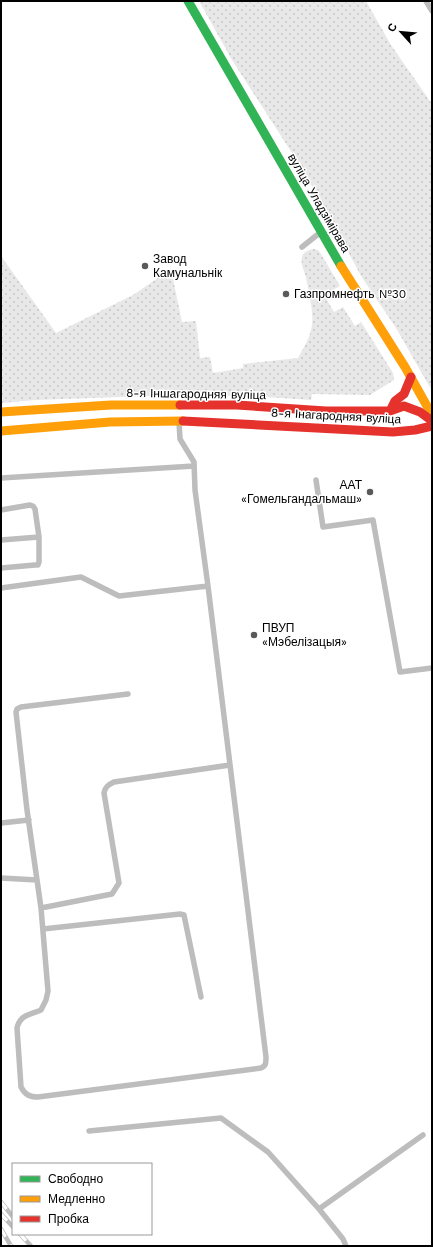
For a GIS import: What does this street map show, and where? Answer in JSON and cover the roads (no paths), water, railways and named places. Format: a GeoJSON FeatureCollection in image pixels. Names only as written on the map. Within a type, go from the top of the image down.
{"type":"FeatureCollection","features":[{"type":"Feature","properties":{"kind":"main road","name":"вуліца Уладзімірава"},"geometry":{"type":"LineString","coordinates":[[188,1],[351,282],[411,378],[432,415]]}},
{"type":"Feature","properties":{"kind":"main road"},"geometry":{"type":"LineString","coordinates":[[390,411],[395,401],[404,394],[411,378]]}},
{"type":"Feature","properties":{"kind":"main road","name":"8-я Іншагародняя вуліца"},"geometry":{"type":"LineString","coordinates":[[1,412],[111,405],[237,405],[326,411],[390,411]]}},
{"type":"Feature","properties":{"kind":"main road","name":"8-я Інагародняя вуліца"},"geometry":{"type":"LineString","coordinates":[[390,411],[404,406],[420,412],[432,421]]}},
{"type":"Feature","properties":{"kind":"main road"},"geometry":{"type":"LineString","coordinates":[[1,431],[110,422],[179,421]]}},
{"type":"Feature","properties":{"kind":"main road","name":"8-я Інагародняя вуліца"},"geometry":{"type":"LineString","coordinates":[[179,421],[262,424],[393,432],[415,430],[432,426]]}},
{"type":"Feature","properties":{"kind":"lane"},"geometry":{"type":"LineString","coordinates":[[426,1],[432,11]]}},
{"type":"Feature","properties":{"kind":"lane"},"geometry":{"type":"LineString","coordinates":[[302,247],[317,235],[323,233]]}},
{"type":"Feature","properties":{"kind":"lane"},"geometry":{"type":"LineString","coordinates":[[128,694],[29,705],[17,709],[16,712],[41,908],[48,991],[46,1000],[41,1010],[24,1017],[18,1022],[16,1028],[21,1087],[23,1092],[31,1097],[261,1068],[264,1067],[266,1063],[195,490],[194,462],[180,439],[179,421],[182,406]]}},
{"type":"Feature","properties":{"kind":"lane"},"geometry":{"type":"LineString","coordinates":[[1,478],[194,466]]}},
{"type":"Feature","properties":{"kind":"lane"},"geometry":{"type":"LineString","coordinates":[[316,480],[323,527],[373,520],[400,672],[432,668]]}},
{"type":"Feature","properties":{"kind":"lane"},"geometry":{"type":"LineString","coordinates":[[1,510],[30,505],[33,506],[35,509],[39,537],[38,565],[1,568]]}},
{"type":"Feature","properties":{"kind":"lane"},"geometry":{"type":"LineString","coordinates":[[1,540],[39,537]]}},
{"type":"Feature","properties":{"kind":"lane"},"geometry":{"type":"LineString","coordinates":[[1,588],[81,577],[119,596],[208,586]]}},
{"type":"Feature","properties":{"kind":"lane"},"geometry":{"type":"LineString","coordinates":[[41,908],[112,894],[116,890],[119,883],[104,793],[108,784],[230,765]]}},
{"type":"Feature","properties":{"kind":"lane"},"geometry":{"type":"LineString","coordinates":[[1,823],[29,820]]}},
{"type":"Feature","properties":{"kind":"lane"},"geometry":{"type":"LineString","coordinates":[[1,878],[37,880]]}},
{"type":"Feature","properties":{"kind":"lane"},"geometry":{"type":"LineString","coordinates":[[43,929],[180,914],[184,915],[201,997]]}},
{"type":"Feature","properties":{"kind":"lane"},"geometry":{"type":"LineString","coordinates":[[89,1131],[221,1118],[268,1152],[319,1210],[343,1239],[346,1246]]}},
{"type":"Feature","properties":{"kind":"lane"},"geometry":{"type":"LineString","coordinates":[[319,1210],[422,1135]]}},
{"type":"Feature","properties":{"kind":"railway"},"geometry":{"type":"LineString","coordinates":[[1,1202],[12,1216]]}},
{"type":"Feature","properties":{"kind":"railway"},"geometry":{"type":"LineString","coordinates":[[1,1214],[12,1226]]}},
{"type":"Feature","properties":{"kind":"railway"},"geometry":{"type":"LineString","coordinates":[[1,1229],[11,1246]]}},
{"type":"Feature","properties":{"kind":"railway"},"geometry":{"type":"LineString","coordinates":[[21,1235],[31,1246]]}},
{"type":"Feature","properties":{"kind":"place","name":"Завод Камунальнік"},"geometry":{"type":"Point","coordinates":[145,266]}},
{"type":"Feature","properties":{"kind":"place","name":"Газпромнефть №30"},"geometry":{"type":"Point","coordinates":[286,294]}},
{"type":"Feature","properties":{"kind":"place","name":"ААТ «Гомельгандальмаш»"},"geometry":{"type":"Point","coordinates":[370,492]}},
{"type":"Feature","properties":{"kind":"place","name":"ПВУП «Мэбелізацыя»"},"geometry":{"type":"Point","coordinates":[254,635]}}]}
